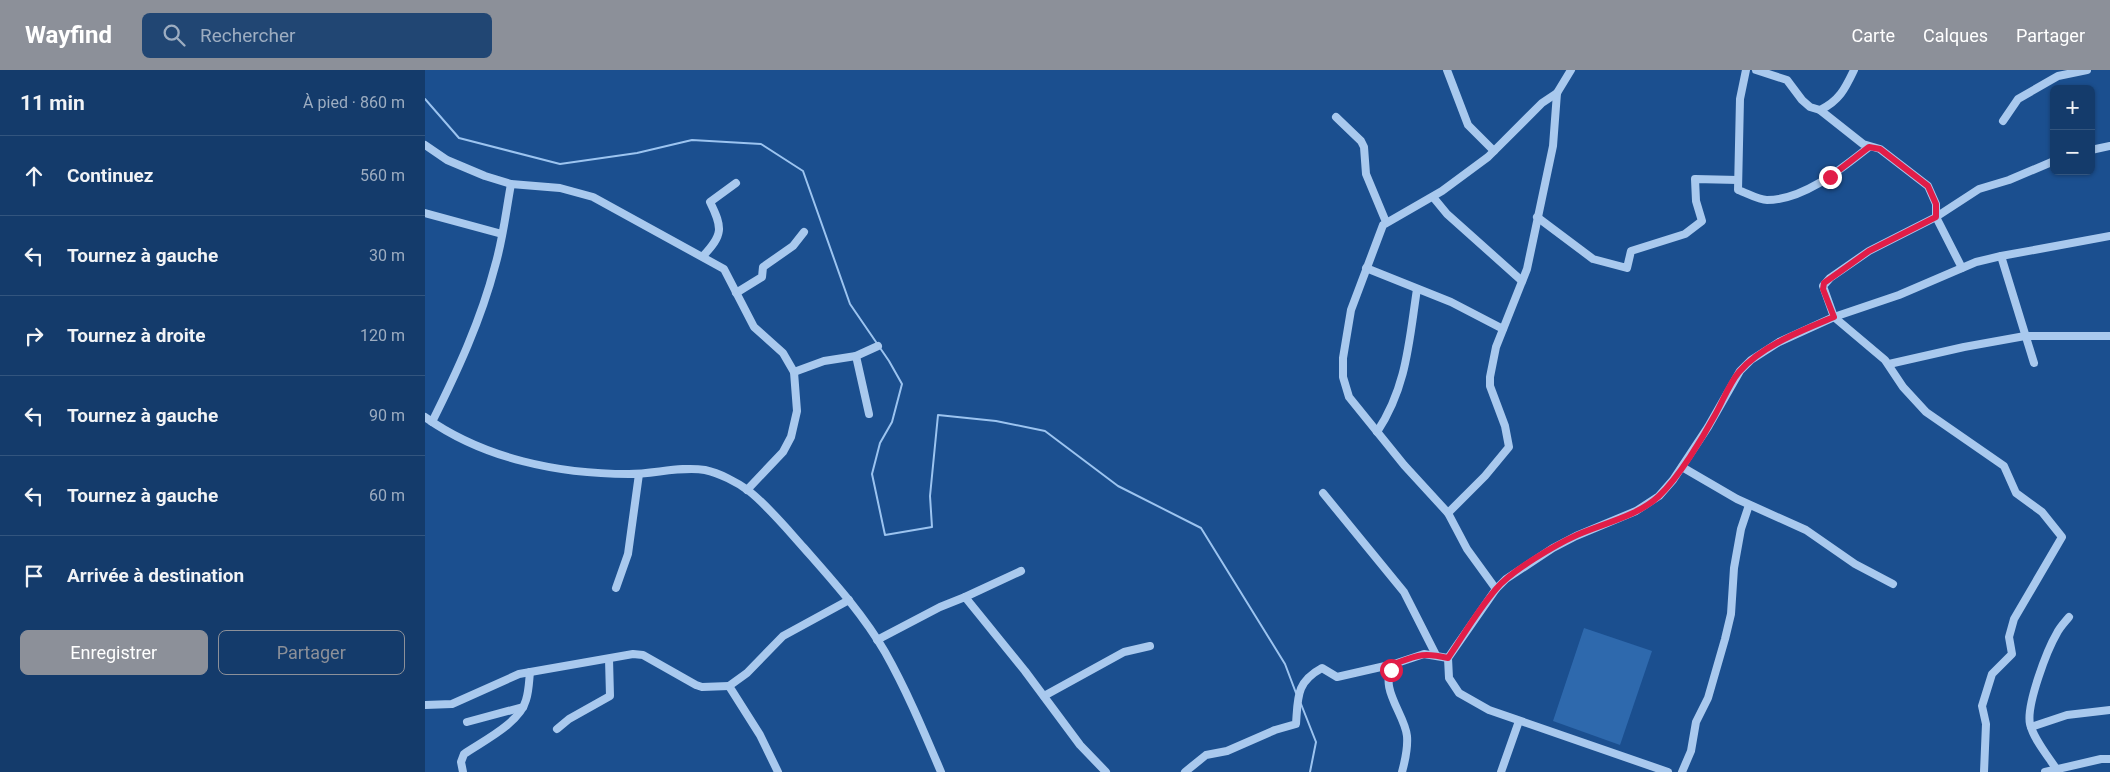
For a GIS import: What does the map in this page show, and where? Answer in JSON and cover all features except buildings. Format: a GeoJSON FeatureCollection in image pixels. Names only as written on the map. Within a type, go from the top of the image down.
{"type":"FeatureCollection","features":[{"type":"Feature","properties":{"kind":"street"},"geometry":{"type":"LineString","coordinates":[[1447,70],[1468,125],[1494,151]]}},
{"type":"Feature","properties":{"kind":"street"},"geometry":{"type":"LineString","coordinates":[[1496,589],[1467,548],[1448,513],[1377,432],[1349,396],[1343,377],[1345,342],[1351,310],[1380,230],[1386,222],[1433,197],[1494,151],[1542,103],[1557,93],[1571,70]]}},
{"type":"Feature","properties":{"kind":"street"},"geometry":{"type":"LineString","coordinates":[[1746,70],[1740,99],[1738,190],[1765,200],[1788,198],[1830,177],[1869,147]]}},
{"type":"Feature","properties":{"kind":"street"},"geometry":{"type":"LineString","coordinates":[[1756,70],[1787,80],[1805,103],[1820,110],[1842,129],[1869,147],[1880,149],[1928,186],[1936,204],[1936,217],[1962,268]]}},
{"type":"Feature","properties":{"kind":"street"},"geometry":{"type":"LineString","coordinates":[[1820,110],[1832,104],[1842,95],[1854,70]]}},
{"type":"Feature","properties":{"kind":"street"},"geometry":{"type":"LineString","coordinates":[[2003,120],[2018,100],[2059,76],[2087,70]]}},
{"type":"Feature","properties":{"kind":"street"},"geometry":{"type":"LineString","coordinates":[[1448,513],[1485,476],[1509,447],[1505,426],[1489,381],[1496,346],[1529,261],[1553,146],[1557,93]]}},
{"type":"Feature","properties":{"kind":"street"},"geometry":{"type":"LineString","coordinates":[[1336,116],[1361,141],[1364,147],[1366,174],[1386,222]]}},
{"type":"Feature","properties":{"kind":"street"},"geometry":{"type":"LineString","coordinates":[[425,145],[447,160],[485,176],[511,184],[560,188],[593,197],[724,269],[754,327],[783,353],[794,372],[797,411],[791,437],[783,452],[747,490]]}},
{"type":"Feature","properties":{"kind":"street"},"geometry":{"type":"LineString","coordinates":[[2095,149],[2110,146]]}},
{"type":"Feature","properties":{"kind":"street"},"geometry":{"type":"LineString","coordinates":[[1984,772],[1986,724],[1982,706],[1992,674],[2012,654],[2009,637],[2014,619],[2061,537],[2042,512],[2016,493],[2003,466],[1927,412],[1903,387],[1889,364],[1834,317],[1823,289],[1824,283],[1869,251],[1936,217],[1979,189],[2009,180],[2050,163]]}},
{"type":"Feature","properties":{"kind":"street"},"geometry":{"type":"LineString","coordinates":[[1537,217],[1593,259],[1627,268],[1631,250],[1685,234],[1702,221],[1696,201],[1695,179],[1738,180]]}},
{"type":"Feature","properties":{"kind":"street"},"geometry":{"type":"LineString","coordinates":[[703,256],[716,242],[720,231],[718,218],[711,202],[736,183]]}},
{"type":"Feature","properties":{"kind":"street"},"geometry":{"type":"LineString","coordinates":[[511,184],[502,234],[487,292],[450,387],[429,420],[473,443],[513,459],[543,466],[639,474],[692,469],[705,470],[722,476],[747,490],[779,520],[849,600],[877,640],[910,702],[941,772]]}},
{"type":"Feature","properties":{"kind":"street"},"geometry":{"type":"LineString","coordinates":[[1433,197],[1447,214],[1522,281]]}},
{"type":"Feature","properties":{"kind":"street"},"geometry":{"type":"LineString","coordinates":[[425,213],[502,234]]}},
{"type":"Feature","properties":{"kind":"street"},"geometry":{"type":"LineString","coordinates":[[736,293],[762,277],[763,267],[793,246],[804,232]]}},
{"type":"Feature","properties":{"kind":"street"},"geometry":{"type":"LineString","coordinates":[[1668,772],[1489,710],[1459,693],[1449,678],[1448,658],[1496,589],[1506,579],[1553,548],[1648,504],[1659,496],[1682,467],[1708,427],[1740,371],[1751,360],[1779,342],[1834,317],[1899,295],[1962,268],[2001,256],[2110,236]]}},
{"type":"Feature","properties":{"kind":"street"},"geometry":{"type":"LineString","coordinates":[[2001,256],[2034,363]]}},
{"type":"Feature","properties":{"kind":"street"},"geometry":{"type":"LineString","coordinates":[[1366,268],[1451,302],[1503,329]]}},
{"type":"Feature","properties":{"kind":"street"},"geometry":{"type":"LineString","coordinates":[[1377,432],[1390,412],[1403,375],[1417,289]]}},
{"type":"Feature","properties":{"kind":"street"},"geometry":{"type":"LineString","coordinates":[[1889,364],[1964,347],[2025,336],[2110,336]]}},
{"type":"Feature","properties":{"kind":"street"},"geometry":{"type":"LineString","coordinates":[[794,372],[824,361],[856,356],[879,346]]}},
{"type":"Feature","properties":{"kind":"street"},"geometry":{"type":"LineString","coordinates":[[856,356],[869,414]]}},
{"type":"Feature","properties":{"kind":"street"},"geometry":{"type":"LineString","coordinates":[[1682,467],[1712,486],[1749,505],[1776,515],[1807,530],[1855,564],[1893,584]]}},
{"type":"Feature","properties":{"kind":"street"},"geometry":{"type":"LineString","coordinates":[[616,588],[628,554],[639,474]]}},
{"type":"Feature","properties":{"kind":"street"},"geometry":{"type":"LineString","coordinates":[[1323,492],[1404,592],[1436,655]]}},
{"type":"Feature","properties":{"kind":"street"},"geometry":{"type":"LineString","coordinates":[[1682,772],[1691,751],[1695,722],[1708,698],[1725,639],[1731,614],[1734,568],[1740,533],[1749,505]]}},
{"type":"Feature","properties":{"kind":"street"},"geometry":{"type":"LineString","coordinates":[[877,640],[940,607],[1021,571]]}},
{"type":"Feature","properties":{"kind":"street"},"geometry":{"type":"LineString","coordinates":[[965,597],[1044,696],[1080,745],[1106,772]]}},
{"type":"Feature","properties":{"kind":"street"},"geometry":{"type":"LineString","coordinates":[[425,706],[453,704],[519,674],[633,654],[643,655],[702,687],[729,686],[747,673],[783,636],[849,600]]}},
{"type":"Feature","properties":{"kind":"street"},"geometry":{"type":"LineString","coordinates":[[2057,770],[2031,727],[2029,710],[2055,637],[2069,617]]}},
{"type":"Feature","properties":{"kind":"street"},"geometry":{"type":"LineString","coordinates":[[1044,696],[1124,652],[1150,646]]}},
{"type":"Feature","properties":{"kind":"street"},"geometry":{"type":"LineString","coordinates":[[1185,772],[1206,755],[1227,752],[1275,730],[1297,724],[1298,691],[1309,675],[1322,668],[1337,677],[1394,664],[1417,655],[1436,655],[1448,658]]}},
{"type":"Feature","properties":{"kind":"street"},"geometry":{"type":"LineString","coordinates":[[557,729],[569,719],[610,696],[609,659]]}},
{"type":"Feature","properties":{"kind":"street"},"geometry":{"type":"LineString","coordinates":[[1394,664],[1391,670],[1390,690],[1407,736],[1402,772]]}},
{"type":"Feature","properties":{"kind":"street"},"geometry":{"type":"LineString","coordinates":[[463,772],[461,762],[464,754],[510,723],[523,707],[527,699],[529,672]]}},
{"type":"Feature","properties":{"kind":"street"},"geometry":{"type":"LineString","coordinates":[[729,686],[760,735],[777,772]]}},
{"type":"Feature","properties":{"kind":"street"},"geometry":{"type":"LineString","coordinates":[[467,722],[523,707]]}},
{"type":"Feature","properties":{"kind":"street"},"geometry":{"type":"LineString","coordinates":[[2031,727],[2067,715],[2110,710]]}},
{"type":"Feature","properties":{"kind":"street"},"geometry":{"type":"LineString","coordinates":[[1501,772],[1519,721]]}},
{"type":"Feature","properties":{"kind":"street"},"geometry":{"type":"LineString","coordinates":[[2045,772],[2101,759],[2110,759]]}},
{"type":"Feature","properties":{"kind":"shaded area"},"geometry":{"type":"Polygon","coordinates":[[[1584,628],[1652,651],[1620,745],[1553,721],[1584,628]]]}},
{"type":"Feature","properties":{"kind":"waterway"},"geometry":{"type":"LineString","coordinates":[[425,99],[459,138],[560,164],[637,153],[692,140],[761,144],[803,171],[850,304],[889,361],[902,384],[892,422],[880,443],[872,474],[885,535],[932,527],[930,496],[938,415],[996,421],[1045,431],[1118,486],[1201,528],[1285,664],[1296,693]]}},
{"type":"Feature","properties":{"kind":"waterway"},"geometry":{"type":"LineString","coordinates":[[1301,704],[1316,742],[1310,772]]}},
{"type":"Feature","properties":{"kind":"route"},"geometry":{"type":"LineString","coordinates":[[1391,670],[1394,664],[1417,655],[1436,655],[1448,658],[1496,589],[1506,579],[1553,548],[1576,536],[1636,511],[1659,496],[1673,480],[1708,427],[1740,371],[1751,360],[1779,342],[1834,317],[1823,289],[1824,283],[1860,256],[1936,217],[1936,204],[1928,186],[1880,149],[1869,147],[1830,177]]}}]}
